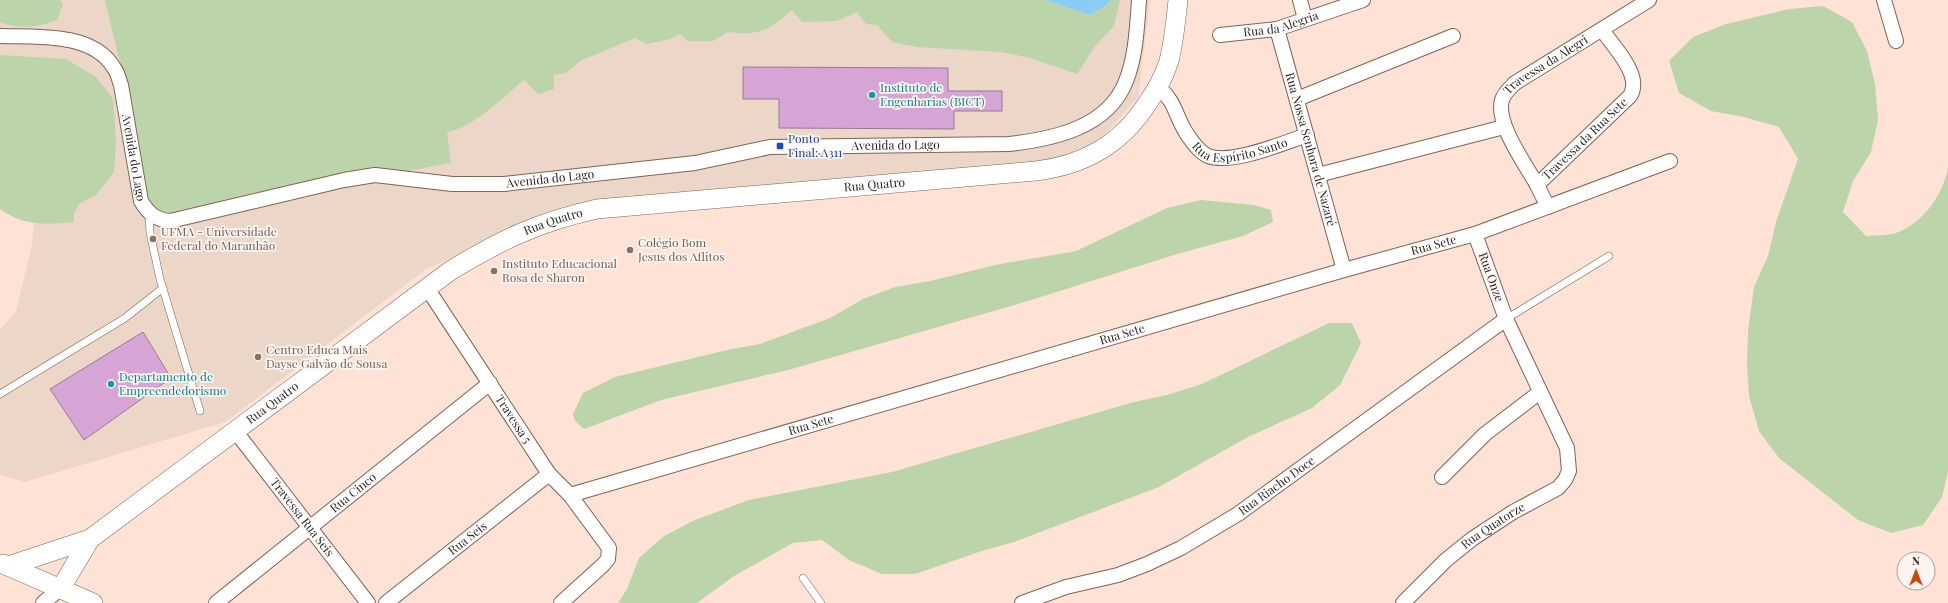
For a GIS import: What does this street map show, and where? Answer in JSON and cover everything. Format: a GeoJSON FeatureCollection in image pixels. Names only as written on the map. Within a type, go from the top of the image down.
{"type":"FeatureCollection","features":[{"type":"Feature","properties":{"kind":"main road","name":"Rua Quatro"},"geometry":{"type":"LineString","coordinates":[[4,565],[90,539],[236,432],[450,271],[501,241],[528,229],[585,212],[626,206],[1042,171],[1070,165],[1091,156],[1124,134],[1137,119],[1158,88],[1169,61],[1178,0]]}},
{"type":"Feature","properties":{"kind":"main road","name":"Rua Quatro"},"geometry":{"type":"LineString","coordinates":[[61,588],[90,539]]}},
{"type":"Feature","properties":{"kind":"main road"},"geometry":{"type":"LineString","coordinates":[[4,565],[61,588],[93,603]]}},
{"type":"Feature","properties":{"kind":"street","name":"Avenida do Lago"},"geometry":{"type":"LineString","coordinates":[[0,36],[58,37],[77,42],[95,50],[107,58],[115,69],[121,85],[139,194],[149,213],[162,220],[170,221],[344,180],[375,176],[452,184],[504,184],[696,163],[770,147],[1009,144],[1044,139],[1066,132],[1095,119],[1105,112],[1121,93],[1131,63],[1140,0]]}},
{"type":"Feature","properties":{"kind":"street"},"geometry":{"type":"LineString","coordinates":[[1300,0],[1305,19]]}},
{"type":"Feature","properties":{"kind":"street","name":"Rua da Alegria"},"geometry":{"type":"LineString","coordinates":[[1220,35],[1277,29],[1363,0]]}},
{"type":"Feature","properties":{"kind":"street","name":"Travessa da Alegri"},"geometry":{"type":"LineString","coordinates":[[1501,109],[1502,101],[1506,92],[1515,83],[1649,0]]}},
{"type":"Feature","properties":{"kind":"street"},"geometry":{"type":"LineString","coordinates":[[1884,0],[1896,41]]}},
{"type":"Feature","properties":{"kind":"street","name":"Rua Nossa Senhora de Nazaré"},"geometry":{"type":"LineString","coordinates":[[1277,29],[1344,270]]}},
{"type":"Feature","properties":{"kind":"street","name":"Travessa da Rua Sete"},"geometry":{"type":"LineString","coordinates":[[1536,185],[1630,96],[1634,90],[1631,71],[1602,30]]}},
{"type":"Feature","properties":{"kind":"street"},"geometry":{"type":"LineString","coordinates":[[1297,100],[1452,36]]}},
{"type":"Feature","properties":{"kind":"street","name":"Rua Espírito Santo"},"geometry":{"type":"LineString","coordinates":[[1158,88],[1169,96],[1179,121],[1191,141],[1208,156],[1233,158],[1307,136]]}},
{"type":"Feature","properties":{"kind":"street","name":"Travessa da Rua Sete"},"geometry":{"type":"LineString","coordinates":[[1501,109],[1504,126],[1548,207]]}},
{"type":"Feature","properties":{"kind":"street"},"geometry":{"type":"LineString","coordinates":[[1318,175],[1504,126]]}},
{"type":"Feature","properties":{"kind":"street","name":"Rua Sete"},"geometry":{"type":"LineString","coordinates":[[570,495],[1344,270],[1475,234],[1670,161]]}},
{"type":"Feature","properties":{"kind":"street","name":"Rua Onze"},"geometry":{"type":"LineString","coordinates":[[1475,234],[1506,319],[1567,448]]}},
{"type":"Feature","properties":{"kind":"street","name":"Travessa 5"},"geometry":{"type":"LineString","coordinates":[[427,288],[549,474],[570,495],[607,545],[610,552],[608,559],[603,565],[561,603]]}},
{"type":"Feature","properties":{"kind":"street","name":"Rua Riacho Doce"},"geometry":{"type":"LineString","coordinates":[[1022,603],[1066,587],[1118,575],[1147,564],[1181,548],[1238,514],[1506,319]]}},
{"type":"Feature","properties":{"kind":"street","name":"Rua Cinco"},"geometry":{"type":"LineString","coordinates":[[216,603],[490,383]]}},
{"type":"Feature","properties":{"kind":"street"},"geometry":{"type":"LineString","coordinates":[[1442,477],[1485,434],[1540,392]]}},
{"type":"Feature","properties":{"kind":"street","name":"Travessa Rua Seis"},"geometry":{"type":"LineString","coordinates":[[236,432],[368,603]]}},
{"type":"Feature","properties":{"kind":"street","name":"Rua Quatorze"},"geometry":{"type":"LineString","coordinates":[[1402,603],[1446,560],[1472,539],[1513,512],[1558,488],[1565,480],[1569,471],[1567,448]]}},
{"type":"Feature","properties":{"kind":"street","name":"Rua Seis"},"geometry":{"type":"LineString","coordinates":[[386,603],[549,474]]}},
{"type":"Feature","properties":{"kind":"street","name":"Rua Quatro"},"geometry":{"type":"LineString","coordinates":[[43,603],[61,588]]}},
{"type":"Feature","properties":{"kind":"lane"},"geometry":{"type":"LineString","coordinates":[[149,213],[150,233],[163,288],[200,411]]}},
{"type":"Feature","properties":{"kind":"lane"},"geometry":{"type":"LineString","coordinates":[[1506,319],[1609,256]]}},
{"type":"Feature","properties":{"kind":"lane"},"geometry":{"type":"LineString","coordinates":[[0,394],[125,318],[163,288]]}},
{"type":"Feature","properties":{"kind":"lane"},"geometry":{"type":"LineString","coordinates":[[803,578],[820,603]]}},
{"type":"Feature","properties":{"kind":"shaded area","name":"UFMA - Universidade Federal do Maranhão"},"geometry":{"type":"Polygon","coordinates":[[[0,0],[1150,0],[1138,98],[1095,145],[1036,169],[559,214],[519,228],[426,269],[225,422],[25,482],[0,475],[0,330],[16,311],[31,250],[35,218],[0,199],[0,0]]]}},
{"type":"Feature","properties":{"kind":"green space"},"geometry":{"type":"Polygon","coordinates":[[[0,0],[60,0],[63,5],[57,20],[36,26],[22,27],[0,22],[0,0]]]}},
{"type":"Feature","properties":{"kind":"green space"},"geometry":{"type":"Polygon","coordinates":[[[105,0],[1046,0],[1089,15],[1104,7],[1111,0],[1120,0],[1114,26],[1095,46],[1077,74],[1027,57],[1000,52],[917,47],[892,42],[877,25],[866,24],[857,12],[837,21],[802,22],[792,10],[776,23],[763,30],[748,33],[728,32],[713,41],[688,41],[680,34],[670,39],[647,44],[635,38],[580,61],[566,73],[554,75],[554,89],[538,94],[524,80],[487,111],[467,125],[447,132],[451,163],[171,214],[160,213],[150,202],[138,158],[125,84],[105,0]]]}},
{"type":"Feature","properties":{"kind":"green space"},"geometry":{"type":"Polygon","coordinates":[[[1823,6],[1852,22],[1867,51],[1875,84],[1878,120],[1871,152],[1853,181],[1843,212],[1866,236],[1889,235],[1897,233],[1918,220],[1932,205],[1946,178],[1948,168],[1948,472],[1942,497],[1923,525],[1891,533],[1858,520],[1779,458],[1759,431],[1749,396],[1747,363],[1748,330],[1754,287],[1768,256],[1776,222],[1798,159],[1779,127],[1744,117],[1711,111],[1679,93],[1669,61],[1693,37],[1726,24],[1789,9],[1823,6]]]}},
{"type":"Feature","properties":{"kind":"green space"},"geometry":{"type":"Polygon","coordinates":[[[0,55],[66,59],[96,77],[113,99],[116,141],[114,172],[96,195],[79,204],[74,214],[74,222],[54,224],[35,223],[18,219],[0,209],[0,55]]]}},
{"type":"Feature","properties":{"kind":"green space"},"geometry":{"type":"Polygon","coordinates":[[[1201,200],[1254,205],[1271,210],[1273,222],[1243,236],[1174,255],[1028,301],[792,369],[661,400],[584,429],[575,421],[573,414],[583,393],[615,377],[727,350],[760,344],[830,318],[863,299],[895,287],[930,281],[995,265],[1076,251],[1167,208],[1201,200]]]}},
{"type":"Feature","properties":{"kind":"green space"},"geometry":{"type":"Polygon","coordinates":[[[1329,323],[1352,323],[1361,343],[1340,385],[1312,408],[1248,437],[1159,487],[1014,542],[982,551],[915,574],[882,574],[849,560],[822,540],[793,543],[734,576],[697,603],[618,603],[627,589],[639,558],[664,536],[695,520],[749,500],[892,472],[1134,402],[1167,395],[1202,384],[1329,323]]]}},
{"type":"Feature","properties":{"kind":"water"},"geometry":{"type":"Polygon","coordinates":[[[1046,0],[1111,0],[1104,7],[1089,15],[1046,0]]]}},
{"type":"Feature","properties":{"kind":"building","name":"Instituto de Engenharias (BICT)"},"geometry":{"type":"Polygon","coordinates":[[[743,67],[948,68],[948,91],[1002,91],[1002,111],[954,111],[954,129],[779,128],[779,99],[743,99],[743,67]]]}},
{"type":"Feature","properties":{"kind":"building","name":"Departamento de Empreendedorismo"},"geometry":{"type":"Polygon","coordinates":[[[143,332],[171,378],[84,440],[50,389],[143,332]]]}},
{"type":"Feature","properties":{"kind":"place","name":"Instituto de Engenharias (BICT)"},"geometry":{"type":"Point","coordinates":[872,95]}},
{"type":"Feature","properties":{"kind":"place","name":"Ponto Final: A311"},"geometry":{"type":"Point","coordinates":[780,146]}},
{"type":"Feature","properties":{"kind":"place","name":"UFMA - Universidade Federal do Maranhão"},"geometry":{"type":"Point","coordinates":[153,239]}},
{"type":"Feature","properties":{"kind":"place","name":"Colégio Bom Jesus dos Aflitos"},"geometry":{"type":"Point","coordinates":[630,250]}},
{"type":"Feature","properties":{"kind":"place","name":"Instituto Educacional Rosa de Sharon"},"geometry":{"type":"Point","coordinates":[494,271]}},
{"type":"Feature","properties":{"kind":"place","name":"Centro Educa Mais Dayse Galvão de Sousa"},"geometry":{"type":"Point","coordinates":[258,357]}},
{"type":"Feature","properties":{"kind":"place","name":"Departamento de Empreendedorismo"},"geometry":{"type":"Point","coordinates":[111,384]}}]}
